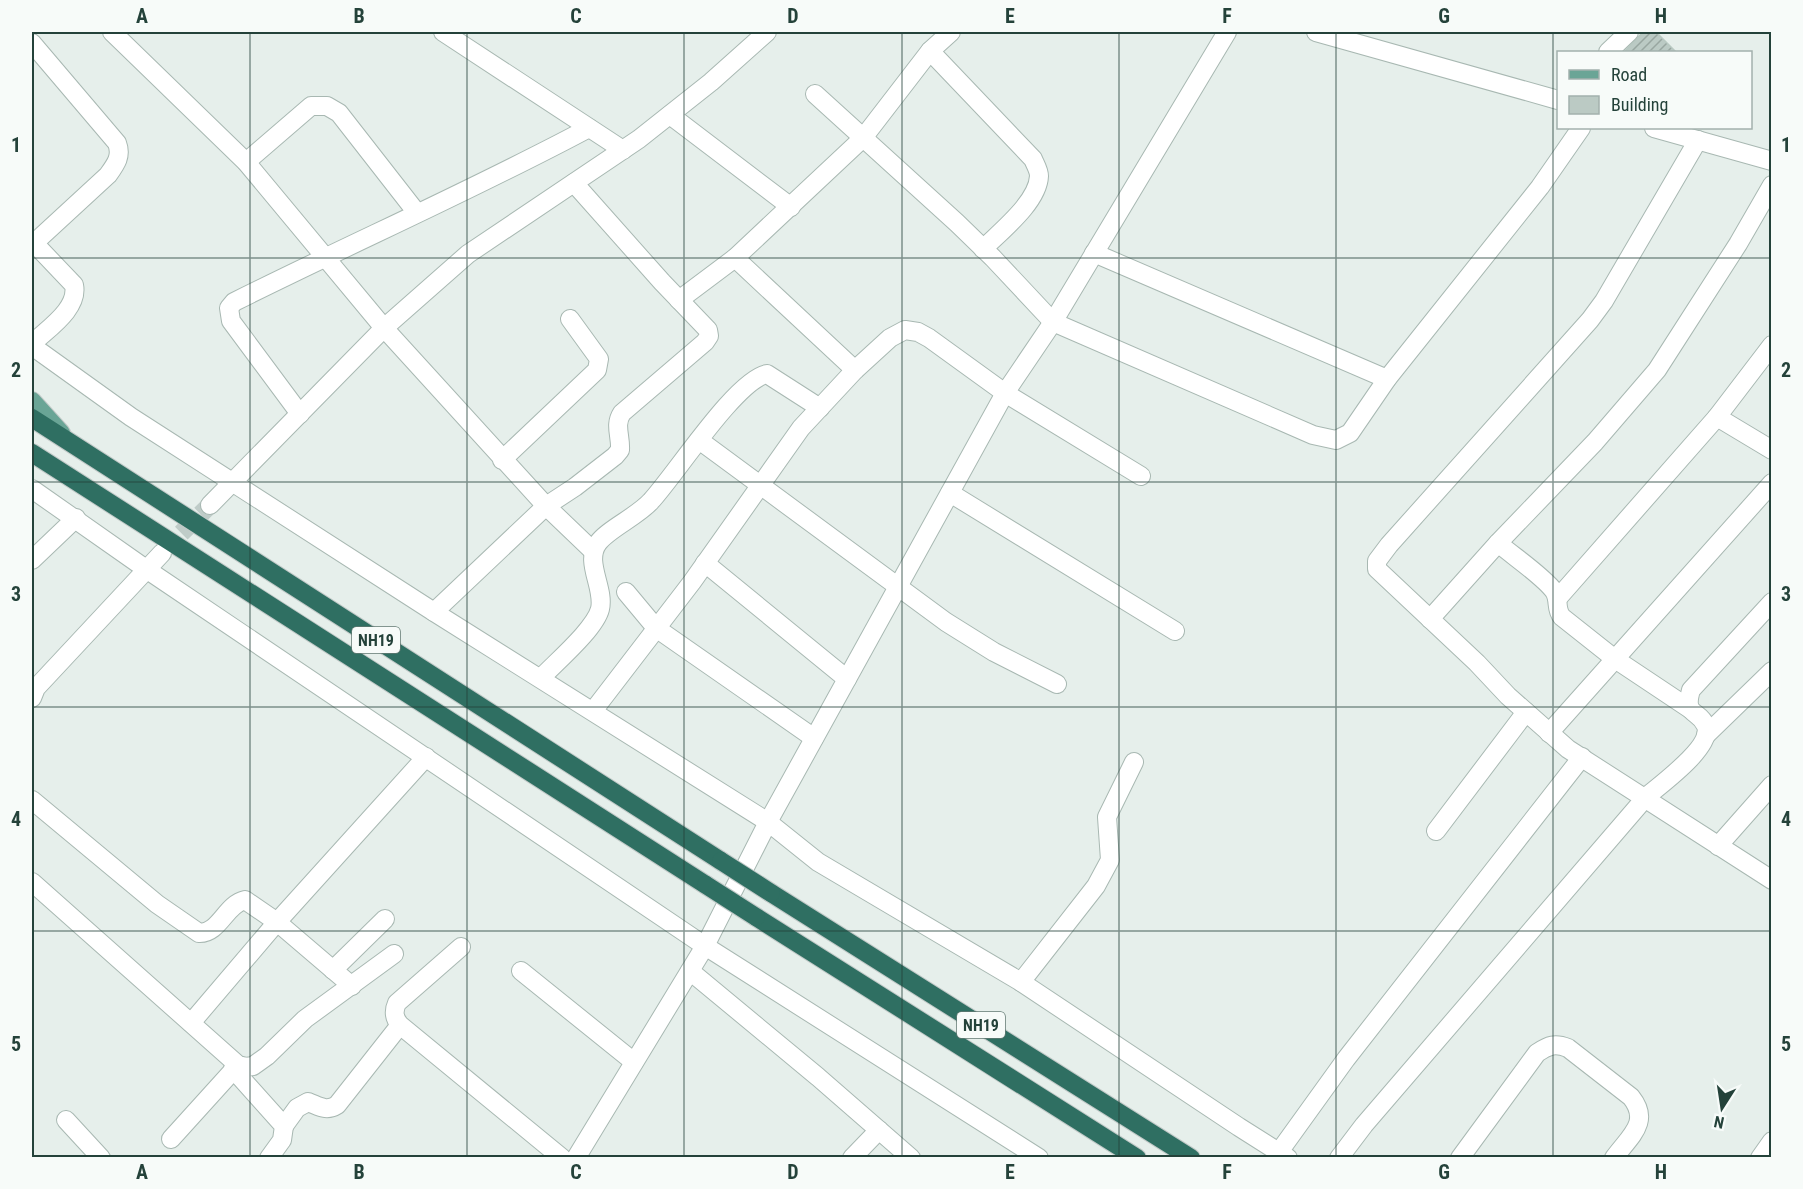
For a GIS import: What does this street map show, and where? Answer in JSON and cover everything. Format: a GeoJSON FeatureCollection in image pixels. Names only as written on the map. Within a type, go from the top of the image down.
{"type":"FeatureCollection","features":[{"type":"Feature","properties":{"kind":"highway","name":"NH19"},"geometry":{"type":"LineString","coordinates":[[32,418],[771,893],[1191,1158]]}},
{"type":"Feature","properties":{"kind":"highway","name":"NH19"},"geometry":{"type":"LineString","coordinates":[[32,453],[1137,1158]]}},
{"type":"Feature","properties":{"kind":"main road"},"geometry":{"type":"LineString","coordinates":[[32,401],[74,447]]}},
{"type":"Feature","properties":{"kind":"street"},"geometry":{"type":"LineString","coordinates":[[112,32],[246,162],[384,328],[502,460],[593,551]]}},
{"type":"Feature","properties":{"kind":"street"},"geometry":{"type":"LineString","coordinates":[[210,505],[384,328],[468,254],[623,150],[711,82],[767,32]]}},
{"type":"Feature","properties":{"kind":"street"},"geometry":{"type":"LineString","coordinates":[[679,300],[735,258],[863,138],[930,51],[951,32]]}},
{"type":"Feature","properties":{"kind":"street"},"geometry":{"type":"LineString","coordinates":[[576,1158],[705,946],[768,822],[1005,393],[1053,322],[1227,32]]}},
{"type":"Feature","properties":{"kind":"street"},"geometry":{"type":"LineString","coordinates":[[1316,32],[1374,39],[1557,100]]}},
{"type":"Feature","properties":{"kind":"street"},"geometry":{"type":"LineString","coordinates":[[1609,51],[1629,32]]}},
{"type":"Feature","properties":{"kind":"street"},"geometry":{"type":"LineString","coordinates":[[456,35],[623,150]]}},
{"type":"Feature","properties":{"kind":"street"},"geometry":{"type":"LineString","coordinates":[[32,43],[117,143],[120,151],[117,162],[108,175],[33,244],[74,285],[75,293],[65,312],[32,345],[98,395],[232,482],[768,822],[818,862],[1021,982],[1283,1155],[1346,1059],[1582,757]]}},
{"type":"Feature","properties":{"kind":"street"},"geometry":{"type":"LineString","coordinates":[[930,51],[1033,159],[1040,173],[1037,188],[1025,207],[983,249]]}},
{"type":"Feature","properties":{"kind":"street"},"geometry":{"type":"LineString","coordinates":[[815,94],[983,249],[1053,322],[1257,412],[1327,440],[1344,438],[1350,433],[1387,379],[1540,187],[1580,129]]}},
{"type":"Feature","properties":{"kind":"street"},"geometry":{"type":"LineString","coordinates":[[246,162],[311,106],[327,106],[339,113],[417,213]]}},
{"type":"Feature","properties":{"kind":"street"},"geometry":{"type":"LineString","coordinates":[[670,115],[790,207]]}},
{"type":"Feature","properties":{"kind":"street"},"geometry":{"type":"LineString","coordinates":[[300,414],[231,321],[229,308],[234,302],[326,256],[504,173],[589,128]]}},
{"type":"Feature","properties":{"kind":"street"},"geometry":{"type":"LineString","coordinates":[[1658,129],[1772,161]]}},
{"type":"Feature","properties":{"kind":"street"},"geometry":{"type":"LineString","coordinates":[[1698,140],[1604,301],[1590,320],[1389,545],[1377,561],[1377,569],[1549,733],[1582,757],[1772,880]]}},
{"type":"Feature","properties":{"kind":"street"},"geometry":{"type":"LineString","coordinates":[[434,612],[546,506],[615,456],[620,450],[617,427],[622,413],[705,342],[708,336],[708,330],[574,183]]}},
{"type":"Feature","properties":{"kind":"street"},"geometry":{"type":"LineString","coordinates":[[1430,619],[1498,543],[1595,442],[1657,370],[1738,244],[1772,185]]}},
{"type":"Feature","properties":{"kind":"street"},"geometry":{"type":"LineString","coordinates":[[1094,253],[1387,379]]}},
{"type":"Feature","properties":{"kind":"street"},"geometry":{"type":"LineString","coordinates":[[735,258],[855,369]]}},
{"type":"Feature","properties":{"kind":"street"},"geometry":{"type":"LineString","coordinates":[[502,460],[597,370],[599,358],[570,319]]}},
{"type":"Feature","properties":{"kind":"street"},"geometry":{"type":"LineString","coordinates":[[593,711],[705,563],[786,447],[855,369],[890,338],[905,330],[918,332],[1005,393],[1141,477]]}},
{"type":"Feature","properties":{"kind":"street"},"geometry":{"type":"LineString","coordinates":[[1706,735],[1706,725],[1690,709],[1615,658],[1562,618],[1557,612],[1558,598],[1717,417],[1772,345]]}},
{"type":"Feature","properties":{"kind":"street"},"geometry":{"type":"LineString","coordinates":[[541,678],[593,624],[599,611],[601,598],[593,551],[598,541],[650,502],[721,413],[760,376],[767,374],[820,408]]}},
{"type":"Feature","properties":{"kind":"street"},"geometry":{"type":"LineString","coordinates":[[1717,417],[1772,450]]}},
{"type":"Feature","properties":{"kind":"street"},"geometry":{"type":"LineString","coordinates":[[699,440],[897,588],[967,636],[1057,684]]}},
{"type":"Feature","properties":{"kind":"street"},"geometry":{"type":"LineString","coordinates":[[1549,733],[1772,483]]}},
{"type":"Feature","properties":{"kind":"street"},"geometry":{"type":"LineString","coordinates":[[32,489],[146,569],[705,946],[1039,1158]]}},
{"type":"Feature","properties":{"kind":"street"},"geometry":{"type":"LineString","coordinates":[[950,493],[1175,630]]}},
{"type":"Feature","properties":{"kind":"street"},"geometry":{"type":"LineString","coordinates":[[32,560],[76,518]]}},
{"type":"Feature","properties":{"kind":"street"},"geometry":{"type":"LineString","coordinates":[[1498,543],[1550,586],[1558,598]]}},
{"type":"Feature","properties":{"kind":"street"},"geometry":{"type":"LineString","coordinates":[[32,698],[36,688],[162,553]]}},
{"type":"Feature","properties":{"kind":"street"},"geometry":{"type":"LineString","coordinates":[[705,563],[847,679]]}},
{"type":"Feature","properties":{"kind":"street"},"geometry":{"type":"LineString","coordinates":[[626,592],[656,628],[814,738]]}},
{"type":"Feature","properties":{"kind":"street"},"geometry":{"type":"LineString","coordinates":[[1690,709],[1691,690],[1772,602]]}},
{"type":"Feature","properties":{"kind":"street"},"geometry":{"type":"LineString","coordinates":[[1339,1158],[1380,1107],[1646,797],[1695,754],[1706,735],[1772,671]]}},
{"type":"Feature","properties":{"kind":"street"},"geometry":{"type":"LineString","coordinates":[[1436,831],[1526,712]]}},
{"type":"Feature","properties":{"kind":"street"},"geometry":{"type":"LineString","coordinates":[[191,1023],[276,922],[426,757]]}},
{"type":"Feature","properties":{"kind":"street"},"geometry":{"type":"LineString","coordinates":[[1021,982],[1105,872],[1110,860],[1107,817],[1134,762]]}},
{"type":"Feature","properties":{"kind":"street"},"geometry":{"type":"LineString","coordinates":[[1718,846],[1772,785]]}},
{"type":"Feature","properties":{"kind":"street"},"geometry":{"type":"LineString","coordinates":[[32,800],[157,904],[199,933],[210,931],[238,902],[245,900],[276,922],[352,986]]}},
{"type":"Feature","properties":{"kind":"street"},"geometry":{"type":"LineString","coordinates":[[32,882],[191,1023],[235,1067],[284,1126]]}},
{"type":"Feature","properties":{"kind":"street"},"geometry":{"type":"LineString","coordinates":[[333,970],[385,920]]}},
{"type":"Feature","properties":{"kind":"street"},"geometry":{"type":"LineString","coordinates":[[461,946],[397,1003],[394,1009],[395,1020],[562,1158]]}},
{"type":"Feature","properties":{"kind":"street"},"geometry":{"type":"LineString","coordinates":[[171,1139],[235,1067],[253,1066],[267,1056],[306,1019],[394,954]]}},
{"type":"Feature","properties":{"kind":"street"},"geometry":{"type":"LineString","coordinates":[[521,971],[634,1062]]}},
{"type":"Feature","properties":{"kind":"street"},"geometry":{"type":"LineString","coordinates":[[690,971],[911,1158]]}},
{"type":"Feature","properties":{"kind":"street"},"geometry":{"type":"LineString","coordinates":[[269,1158],[282,1140],[284,1126],[297,1108],[308,1101],[324,1109],[337,1106],[400,1025]]}},
{"type":"Feature","properties":{"kind":"street"},"geometry":{"type":"LineString","coordinates":[[1460,1158],[1537,1053],[1550,1045],[1559,1045],[1568,1048],[1631,1096],[1638,1105],[1641,1114],[1638,1126],[1614,1158]]}},
{"type":"Feature","properties":{"kind":"street"},"geometry":{"type":"LineString","coordinates":[[66,1120],[101,1158]]}},
{"type":"Feature","properties":{"kind":"street"},"geometry":{"type":"LineString","coordinates":[[852,1158],[879,1130]]}},
{"type":"Feature","properties":{"kind":"street"},"geometry":{"type":"LineString","coordinates":[[1760,1158],[1772,1141]]}},
{"type":"Feature","properties":{"kind":"building"},"geometry":{"type":"Polygon","coordinates":[[[1643,32],[1656,32],[1675,51],[1625,51],[1643,32]]]}},
{"type":"Feature","properties":{"kind":"tunnel"},"geometry":{"type":"LineString","coordinates":[[162,552],[210,505]]}}]}
